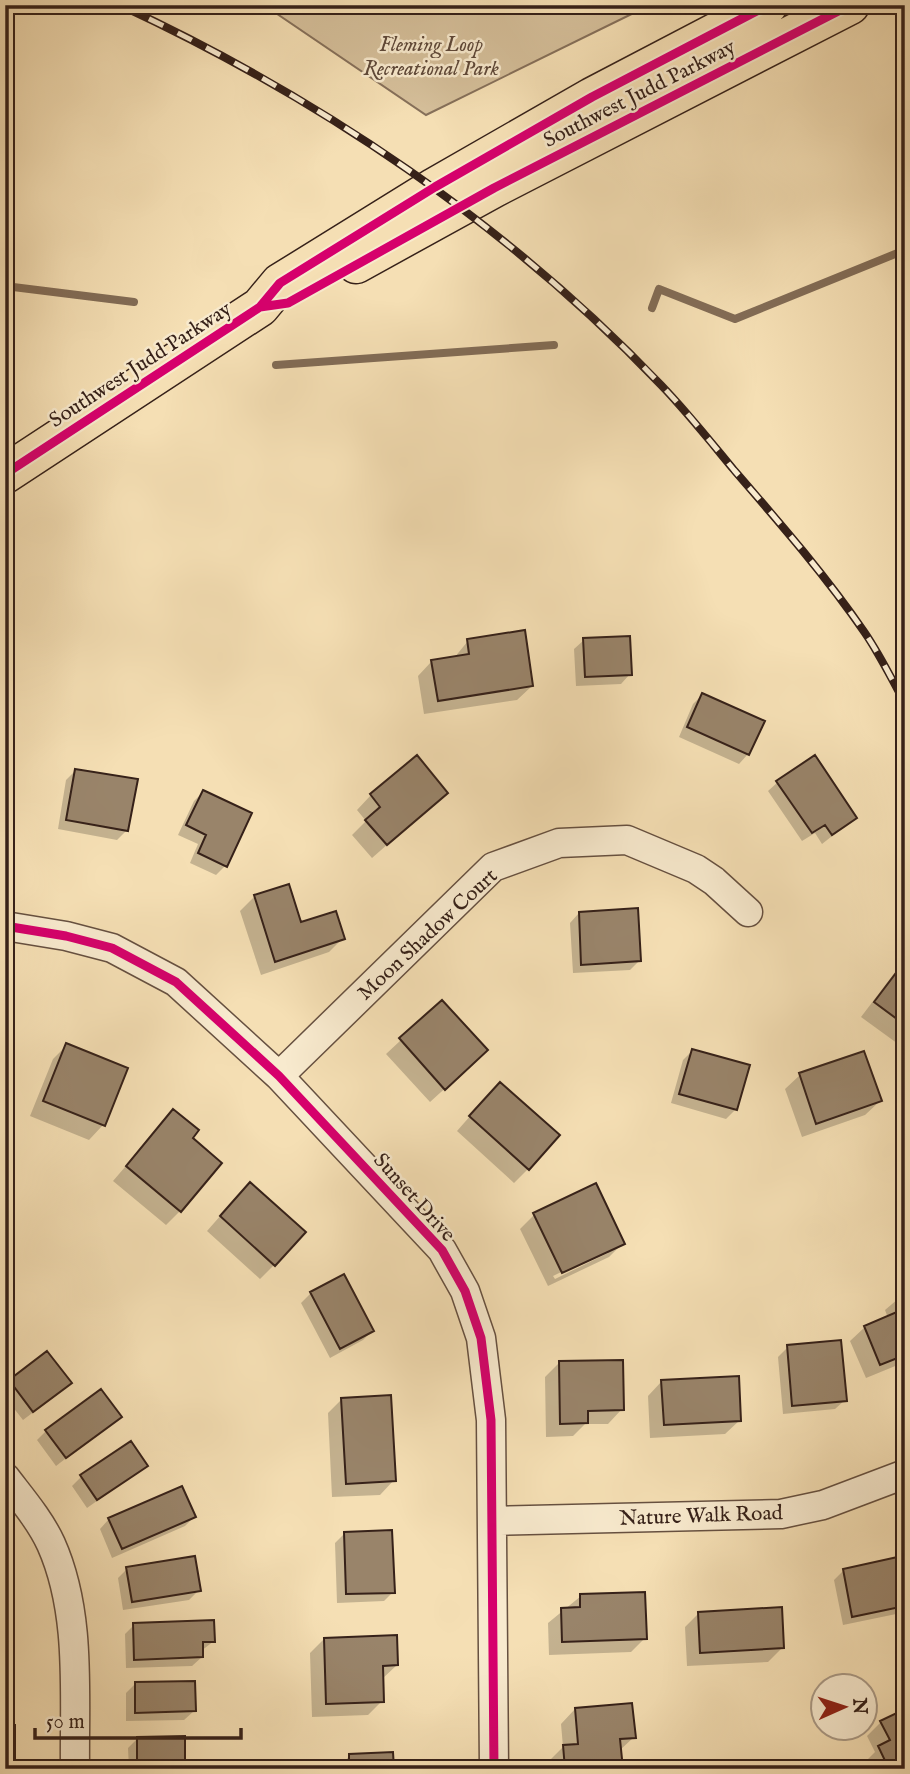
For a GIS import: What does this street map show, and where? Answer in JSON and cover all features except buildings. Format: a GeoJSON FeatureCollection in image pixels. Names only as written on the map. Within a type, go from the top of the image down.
{"type":"FeatureCollection","features":[{"type":"Feature","properties":{"kind":"highway","name":"Southwest Judd Parkway"},"geometry":{"type":"LineString","coordinates":[[5,474],[260,307],[280,283],[435,187],[592,97],[768,5]]}},
{"type":"Feature","properties":{"kind":"highway","name":"Southwest Judd Parkway"},"geometry":{"type":"LineString","coordinates":[[260,307],[288,303],[494,188],[850,5]]}},
{"type":"Feature","properties":{"kind":"street","name":"Moon Shadow Court"},"geometry":{"type":"LineString","coordinates":[[279,1076],[492,867],[559,843],[627,840],[696,869],[714,881],[748,912]]}},
{"type":"Feature","properties":{"kind":"street","name":"Sunset Drive"},"geometry":{"type":"LineString","coordinates":[[5,926],[66,936],[112,948],[176,982],[279,1076],[442,1250],[465,1291],[481,1338],[491,1420],[494,1769]]}},
{"type":"Feature","properties":{"kind":"street","name":"Nature Walk Road"},"geometry":{"type":"LineString","coordinates":[[492,1521],[781,1514],[823,1505],[905,1474]]}},
{"type":"Feature","properties":{"kind":"street"},"geometry":{"type":"LineString","coordinates":[[5,1477],[51,1543],[67,1596],[73,1644],[75,1769]]}},
{"type":"Feature","properties":{"kind":"green space","name":"Fleming Loop Recreational Park"},"geometry":{"type":"Polygon","coordinates":[[[264,5],[650,5],[426,115],[264,5]]]}},
{"type":"Feature","properties":{"kind":"waterway"},"geometry":{"type":"LineString","coordinates":[[652,308],[659,289],[735,319],[905,250]]}},
{"type":"Feature","properties":{"kind":"waterway"},"geometry":{"type":"LineString","coordinates":[[5,286],[134,302]]}},
{"type":"Feature","properties":{"kind":"waterway"},"geometry":{"type":"LineString","coordinates":[[276,365],[554,345]]}},
{"type":"Feature","properties":{"kind":"railway"},"geometry":{"type":"LineString","coordinates":[[120,5],[267,81],[408,170],[540,271],[602,326],[661,385],[802,550],[870,641],[905,703]]}},
{"type":"Feature","properties":{"kind":"cycle path"},"geometry":{"type":"LineString","coordinates":[[5,474],[260,307],[280,283],[435,187],[592,97],[768,5]]}},
{"type":"Feature","properties":{"kind":"cycle path"},"geometry":{"type":"LineString","coordinates":[[260,307],[288,303],[494,188],[850,5]]}},
{"type":"Feature","properties":{"kind":"cycle path"},"geometry":{"type":"LineString","coordinates":[[5,926],[66,936],[112,948],[176,982],[279,1076],[442,1250],[465,1291],[481,1338],[491,1420],[494,1769]]}}]}
